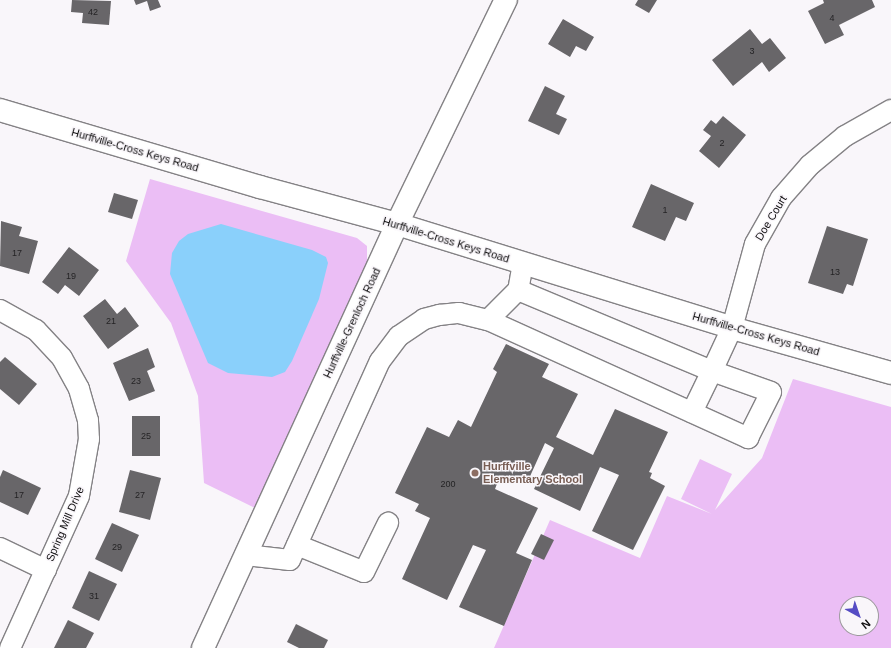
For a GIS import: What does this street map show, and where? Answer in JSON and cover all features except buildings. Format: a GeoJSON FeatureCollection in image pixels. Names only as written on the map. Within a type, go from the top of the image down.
{"type":"FeatureCollection","features":[{"type":"Feature","properties":{"kind":"main road","name":"Hurffville-Grenloch Road"},"geometry":{"type":"LineString","coordinates":[[203,648],[397,224],[506,0]]}},
{"type":"Feature","properties":{"kind":"main road","name":"Hurffville-Cross Keys Road"},"geometry":{"type":"LineString","coordinates":[[0,110],[260,187],[397,224],[732,328],[891,373]]}},
{"type":"Feature","properties":{"kind":"street","name":"Doe Court"},"geometry":{"type":"LineString","coordinates":[[692,412],[732,328],[755,244],[781,198],[810,164],[845,136],[891,110]]}},
{"type":"Feature","properties":{"kind":"street"},"geometry":{"type":"LineString","coordinates":[[488,320],[518,290],[523,263]]}},
{"type":"Feature","properties":{"kind":"street"},"geometry":{"type":"LineString","coordinates":[[246,555],[290,560],[380,361],[399,336],[424,319],[439,315],[459,313],[488,320],[748,438],[771,392],[712,371],[518,290]]}},
{"type":"Feature","properties":{"kind":"street","name":"Spring Mill Drive"},"geometry":{"type":"LineString","coordinates":[[0,310],[36,330],[62,358],[79,389],[88,421],[88,458],[80,490],[46,570],[10,648]]}},
{"type":"Feature","properties":{"kind":"street"},"geometry":{"type":"LineString","coordinates":[[297,545],[364,572],[388,523]]}},
{"type":"Feature","properties":{"kind":"street"},"geometry":{"type":"LineString","coordinates":[[0,548],[46,570]]}},
{"type":"Feature","properties":{"kind":"shaded area"},"geometry":{"type":"Polygon","coordinates":[[[150,179],[357,238],[367,246],[367,263],[255,508],[204,483],[198,396],[171,323],[126,261],[150,179]]]}},
{"type":"Feature","properties":{"kind":"shaded area"},"geometry":{"type":"Polygon","coordinates":[[[793,379],[891,407],[891,648],[494,648],[550,520],[640,558],[667,496],[712,514],[681,499],[700,459],[732,474],[715,510],[762,458],[793,379]]]}},
{"type":"Feature","properties":{"kind":"water"},"geometry":{"type":"Polygon","coordinates":[[[221,224],[312,250],[326,257],[328,263],[319,299],[292,361],[285,372],[272,377],[228,373],[208,363],[170,274],[172,253],[179,241],[188,234],[221,224]]]}},
{"type":"Feature","properties":{"kind":"place","name":"Hurffville Elementary School"},"geometry":{"type":"Point","coordinates":[475,473]}}]}
